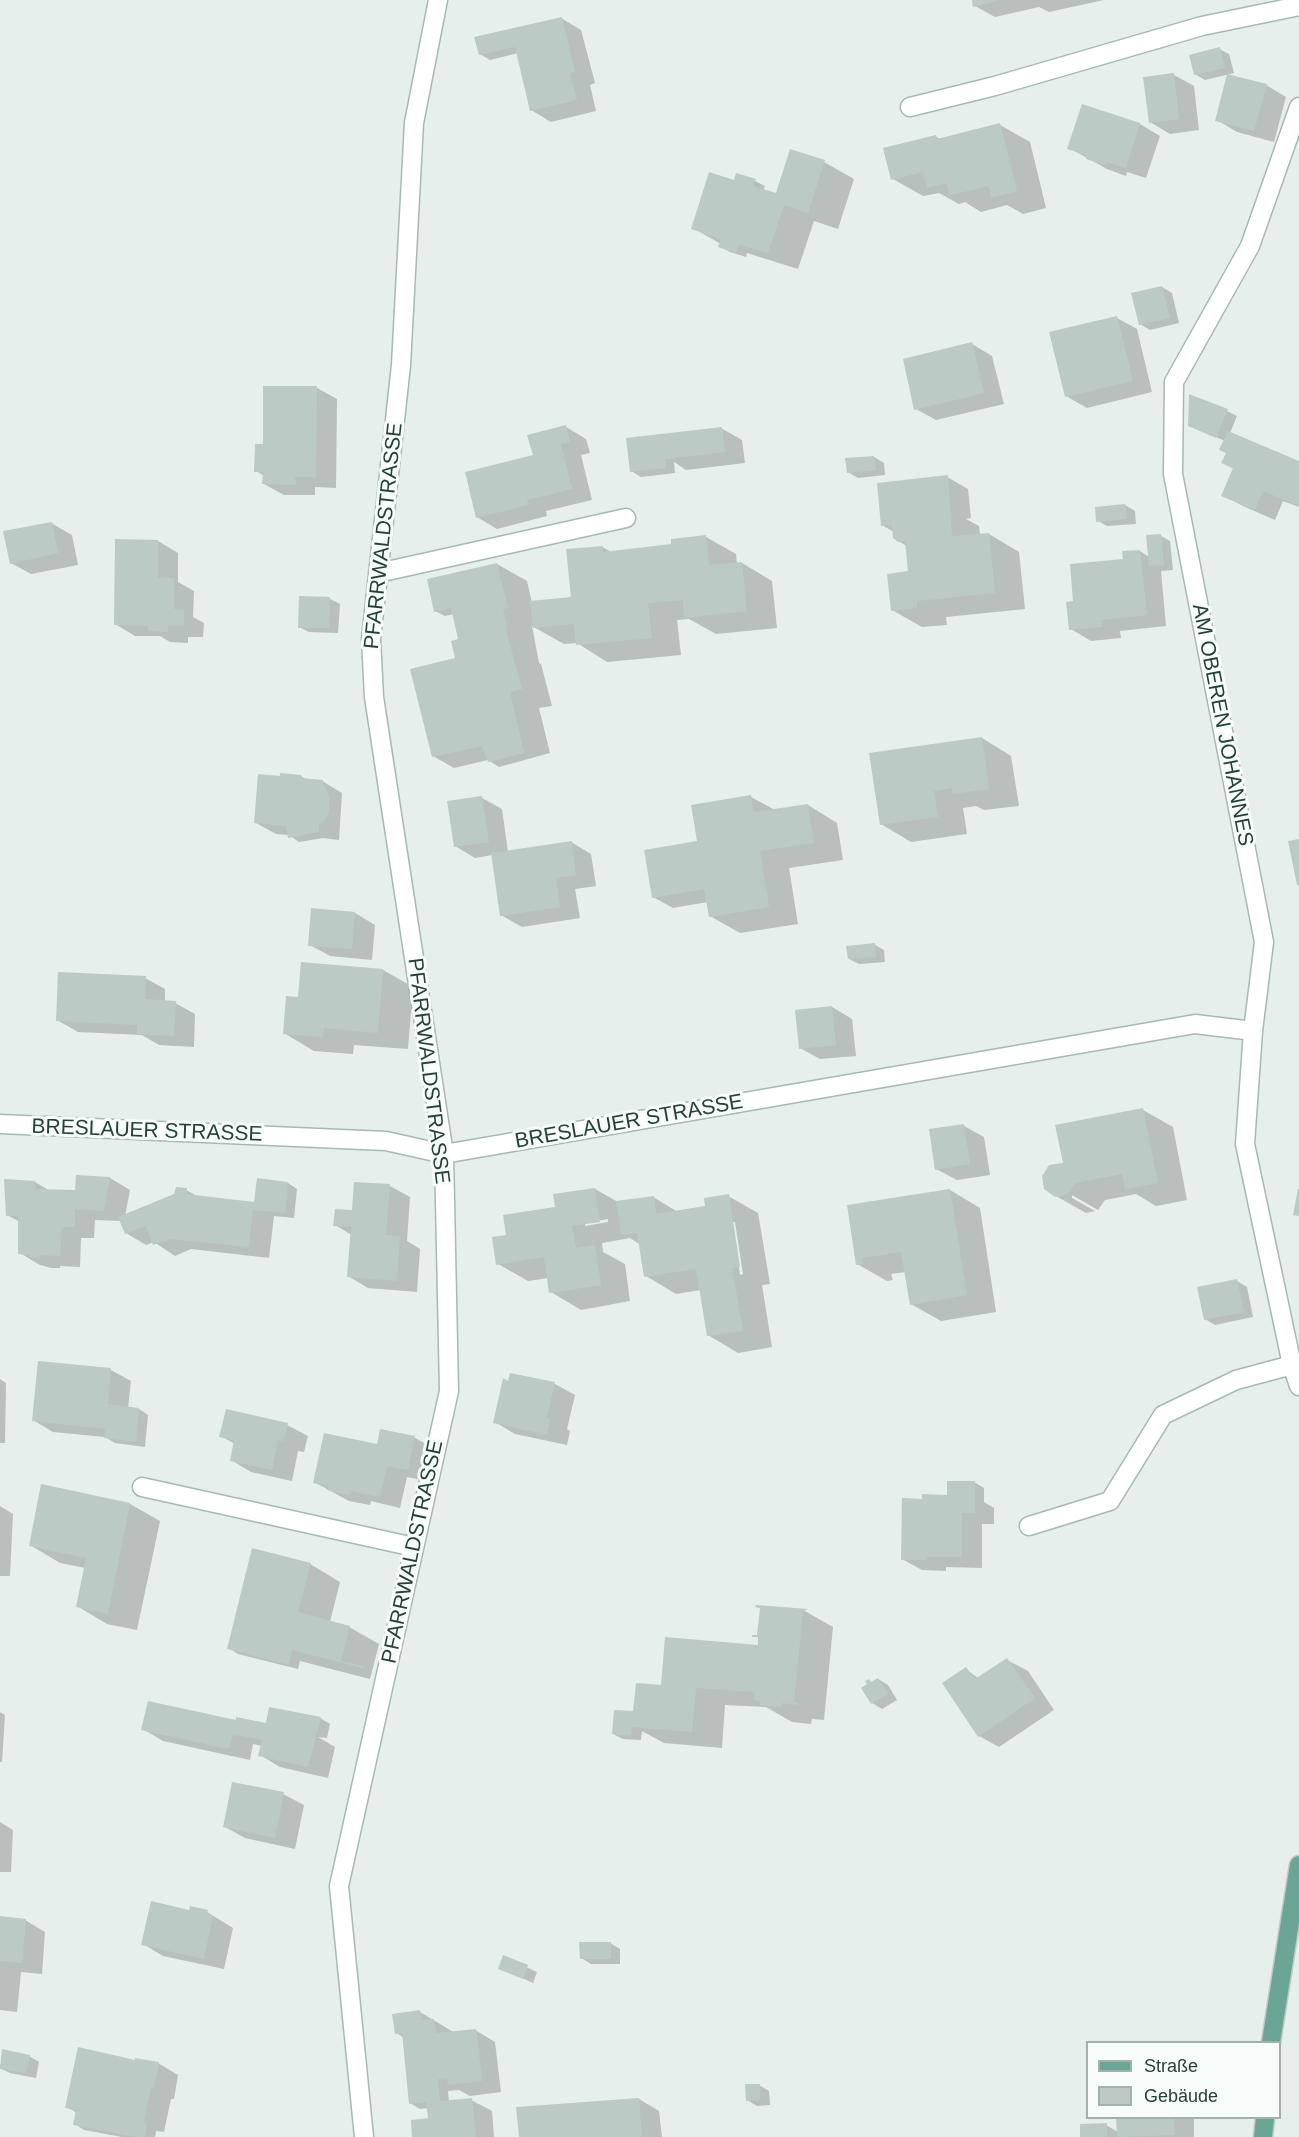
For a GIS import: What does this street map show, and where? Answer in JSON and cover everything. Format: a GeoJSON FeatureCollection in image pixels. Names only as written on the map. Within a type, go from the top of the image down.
{"type":"FeatureCollection","features":[{"type":"Feature","properties":{"kind":"main road"},"geometry":{"type":"LineString","coordinates":[[1270,2041],[1299,1865]]}},
{"type":"Feature","properties":{"kind":"main road"},"geometry":{"type":"LineString","coordinates":[[1263,2137],[1265,2119]]}},
{"type":"Feature","properties":{"kind":"street","name":"PFARRWALDSTRASSE"},"geometry":{"type":"LineString","coordinates":[[364,2137],[339,1886],[449,1391],[444,1154],[374,698],[371,639],[401,365],[414,123],[438,0]]}},
{"type":"Feature","properties":{"kind":"street"},"geometry":{"type":"LineString","coordinates":[[910,107],[995,86],[1202,26],[1299,6]]}},
{"type":"Feature","properties":{"kind":"street","name":"AM OBEREN JOHANNES"},"geometry":{"type":"LineString","coordinates":[[1299,107],[1250,246],[1174,382],[1173,474],[1264,942],[1253,1031],[1245,1144],[1292,1365],[1299,1386]]}},
{"type":"Feature","properties":{"kind":"street"},"geometry":{"type":"LineString","coordinates":[[378,573],[626,518]]}},
{"type":"Feature","properties":{"kind":"street","name":"BRESLAUER STRASSE"},"geometry":{"type":"LineString","coordinates":[[0,1124],[386,1141],[444,1154],[1195,1024],[1253,1031]]}},
{"type":"Feature","properties":{"kind":"street"},"geometry":{"type":"LineString","coordinates":[[1029,1527],[1110,1501],[1163,1415],[1236,1380],[1292,1365]]}},
{"type":"Feature","properties":{"kind":"street"},"geometry":{"type":"LineString","coordinates":[[142,1487],[414,1547]]}},
{"type":"Feature","properties":{"kind":"building"},"geometry":{"type":"Polygon","coordinates":[[[972,0],[997,0],[997,1],[973,7],[972,0]]]}},
{"type":"Feature","properties":{"kind":"building"},"geometry":{"type":"Polygon","coordinates":[[[562,17],[575,72],[570,73],[577,100],[530,111],[515,47],[479,55],[474,37],[562,17]]]}},
{"type":"Feature","properties":{"kind":"building"},"geometry":{"type":"Polygon","coordinates":[[[1220,47],[1225,68],[1194,75],[1189,55],[1220,47]]]}},
{"type":"Feature","properties":{"kind":"building"},"geometry":{"type":"Polygon","coordinates":[[[1174,73],[1179,119],[1149,123],[1143,77],[1174,73]]]}},
{"type":"Feature","properties":{"kind":"building"},"geometry":{"type":"Polygon","coordinates":[[[1227,74],[1267,84],[1254,131],[1215,121],[1227,74]]]}},
{"type":"Feature","properties":{"kind":"building"},"geometry":{"type":"Polygon","coordinates":[[[1082,104],[1140,123],[1126,168],[1086,159],[1086,155],[1067,149],[1082,104]]]}},
{"type":"Feature","properties":{"kind":"building"},"geometry":{"type":"Polygon","coordinates":[[[1000,123],[1017,191],[991,198],[989,186],[950,195],[946,183],[927,188],[923,172],[891,180],[883,148],[936,135],[937,139],[1000,123]]]}},
{"type":"Feature","properties":{"kind":"building"},"geometry":{"type":"Polygon","coordinates":[[[790,149],[825,160],[808,213],[784,205],[768,253],[739,244],[736,253],[718,247],[721,239],[691,229],[709,172],[734,180],[736,173],[756,179],[753,186],[776,193],[790,149]]]}},
{"type":"Feature","properties":{"kind":"building"},"geometry":{"type":"Polygon","coordinates":[[[1162,286],[1170,318],[1139,325],[1131,293],[1162,286]]]}},
{"type":"Feature","properties":{"kind":"building"},"geometry":{"type":"Polygon","coordinates":[[[1117,316],[1133,381],[1065,397],[1049,332],[1117,316]]]}},
{"type":"Feature","properties":{"kind":"building"},"geometry":{"type":"Polygon","coordinates":[[[972,342],[984,393],[914,410],[903,359],[972,342]]]}},
{"type":"Feature","properties":{"kind":"building"},"geometry":{"type":"Polygon","coordinates":[[[263,386],[317,386],[316,477],[295,477],[296,485],[262,484],[263,472],[254,472],[255,444],[263,444],[263,386]]]}},
{"type":"Feature","properties":{"kind":"building"},"geometry":{"type":"Polygon","coordinates":[[[1189,394],[1228,409],[1216,438],[1188,426],[1189,394]]]}},
{"type":"Feature","properties":{"kind":"building"},"geometry":{"type":"Polygon","coordinates":[[[566,425],[570,442],[561,444],[572,489],[527,500],[528,505],[476,518],[465,472],[533,455],[527,435],[566,425]]]}},
{"type":"Feature","properties":{"kind":"building"},"geometry":{"type":"Polygon","coordinates":[[[722,427],[725,452],[665,459],[666,468],[630,472],[626,438],[722,427]]]}},
{"type":"Feature","properties":{"kind":"building"},"geometry":{"type":"Polygon","coordinates":[[[1228,431],[1299,461],[1299,506],[1263,491],[1255,510],[1221,496],[1233,468],[1221,463],[1226,453],[1219,450],[1228,431]]]}},
{"type":"Feature","properties":{"kind":"building"},"geometry":{"type":"Polygon","coordinates":[[[874,456],[876,470],[847,473],[845,458],[874,456]]]}},
{"type":"Feature","properties":{"kind":"building"},"geometry":{"type":"Polygon","coordinates":[[[948,475],[952,536],[989,533],[995,593],[917,601],[917,608],[891,611],[887,574],[908,571],[905,541],[898,542],[893,538],[892,525],[881,526],[877,483],[948,475]]]}},
{"type":"Feature","properties":{"kind":"building"},"geometry":{"type":"Polygon","coordinates":[[[1125,504],[1127,519],[1096,522],[1095,507],[1125,504]]]}},
{"type":"Feature","properties":{"kind":"building"},"geometry":{"type":"Polygon","coordinates":[[[52,522],[58,553],[10,564],[3,531],[52,522]]]}},
{"type":"Feature","properties":{"kind":"building"},"geometry":{"type":"Polygon","coordinates":[[[1161,534],[1164,565],[1149,566],[1146,535],[1161,534]]]}},
{"type":"Feature","properties":{"kind":"building"},"geometry":{"type":"Polygon","coordinates":[[[706,535],[709,565],[742,562],[747,611],[684,618],[683,600],[648,603],[652,638],[576,645],[574,624],[533,628],[530,601],[571,597],[566,549],[603,546],[603,552],[671,544],[671,539],[706,535]]]}},
{"type":"Feature","properties":{"kind":"building"},"geometry":{"type":"Polygon","coordinates":[[[115,539],[158,540],[158,578],[174,578],[174,609],[184,610],[184,626],[168,626],[168,632],[148,631],[148,626],[114,625],[115,539]]]}},
{"type":"Feature","properties":{"kind":"building"},"geometry":{"type":"Polygon","coordinates":[[[1140,550],[1147,615],[1101,620],[1102,627],[1069,630],[1066,602],[1073,601],[1070,564],[1123,559],[1122,551],[1140,550]]]}},
{"type":"Feature","properties":{"kind":"building"},"geometry":{"type":"Polygon","coordinates":[[[497,563],[508,608],[503,609],[508,629],[506,630],[522,689],[510,692],[524,753],[488,762],[482,746],[432,757],[410,669],[455,658],[451,641],[458,639],[451,608],[434,612],[427,579],[497,563]]]}},
{"type":"Feature","properties":{"kind":"building"},"geometry":{"type":"Polygon","coordinates":[[[299,596],[330,597],[329,628],[298,628],[299,596]]]}},
{"type":"Feature","properties":{"kind":"building"},"geometry":{"type":"Polygon","coordinates":[[[982,737],[989,789],[953,794],[952,788],[934,791],[938,817],[880,825],[869,753],[982,737]]]}},
{"type":"Feature","properties":{"kind":"building"},"geometry":{"type":"Polygon","coordinates":[[[280,773],[323,780],[329,796],[329,813],[322,824],[319,824],[319,832],[288,838],[286,826],[254,823],[258,774],[280,776],[280,773]]]}},
{"type":"Feature","properties":{"kind":"building"},"geometry":{"type":"Polygon","coordinates":[[[751,795],[754,812],[808,804],[814,843],[760,851],[769,907],[709,917],[704,889],[652,898],[644,850],[697,841],[691,805],[751,795]]]}},
{"type":"Feature","properties":{"kind":"building"},"geometry":{"type":"Polygon","coordinates":[[[482,796],[489,842],[454,847],[447,801],[482,796]]]}},
{"type":"Feature","properties":{"kind":"building"},"geometry":{"type":"Polygon","coordinates":[[[1299,839],[1299,885],[1297,885],[1288,841],[1299,839]]]}},
{"type":"Feature","properties":{"kind":"building"},"geometry":{"type":"Polygon","coordinates":[[[572,841],[576,875],[556,878],[560,907],[500,916],[491,853],[572,841]]]}},
{"type":"Feature","properties":{"kind":"building"},"geometry":{"type":"Polygon","coordinates":[[[311,908],[355,912],[352,949],[308,946],[311,908]]]}},
{"type":"Feature","properties":{"kind":"building"},"geometry":{"type":"Polygon","coordinates":[[[875,943],[876,957],[848,959],[846,946],[875,943]]]}},
{"type":"Feature","properties":{"kind":"building"},"geometry":{"type":"Polygon","coordinates":[[[301,962],[383,969],[378,1033],[324,1028],[323,1037],[283,1034],[286,996],[298,997],[301,962]]]}},
{"type":"Feature","properties":{"kind":"building"},"geometry":{"type":"Polygon","coordinates":[[[58,972],[146,976],[145,999],[176,1001],[174,1036],[137,1034],[137,1025],[56,1021],[58,972]]]}},
{"type":"Feature","properties":{"kind":"building"},"geometry":{"type":"Polygon","coordinates":[[[832,1006],[836,1045],[799,1049],[795,1010],[832,1006]]]}},
{"type":"Feature","properties":{"kind":"building"},"geometry":{"type":"Polygon","coordinates":[[[1143,1108],[1158,1183],[1125,1189],[1122,1174],[1075,1183],[1068,1194],[1055,1197],[1044,1189],[1042,1176],[1049,1165],[1063,1163],[1055,1125],[1143,1108]]]}},
{"type":"Feature","properties":{"kind":"building"},"geometry":{"type":"Polygon","coordinates":[[[964,1124],[970,1164],[935,1170],[929,1129],[964,1124]]]}},
{"type":"Feature","properties":{"kind":"building"},"geometry":{"type":"Polygon","coordinates":[[[76,1175],[110,1177],[104,1211],[75,1209],[75,1227],[62,1227],[60,1256],[40,1255],[40,1258],[18,1254],[18,1216],[6,1216],[4,1179],[35,1181],[35,1189],[75,1190],[76,1175]]]}},
{"type":"Feature","properties":{"kind":"building"},"geometry":{"type":"Polygon","coordinates":[[[257,1178],[288,1182],[285,1213],[253,1210],[249,1247],[170,1239],[153,1245],[146,1226],[125,1234],[118,1217],[174,1194],[176,1187],[187,1188],[186,1194],[254,1202],[257,1178]]]}},
{"type":"Feature","properties":{"kind":"building"},"geometry":{"type":"Polygon","coordinates":[[[354,1182],[390,1184],[386,1235],[400,1236],[397,1281],[347,1277],[351,1227],[333,1226],[335,1209],[352,1210],[354,1182]]]}},
{"type":"Feature","properties":{"kind":"building"},"geometry":{"type":"Polygon","coordinates":[[[595,1188],[600,1222],[572,1226],[576,1248],[595,1245],[601,1285],[549,1293],[544,1257],[496,1265],[492,1237],[506,1235],[503,1215],[555,1207],[553,1194],[595,1188]]]}},
{"type":"Feature","properties":{"kind":"building"},"geometry":{"type":"Polygon","coordinates":[[[950,1189],[967,1295],[910,1305],[901,1252],[862,1258],[863,1264],[856,1265],[847,1205],[950,1189]]]}},
{"type":"Feature","properties":{"kind":"building"},"geometry":{"type":"Polygon","coordinates":[[[1299,1189],[1299,1216],[1293,1215],[1299,1189]]]}},
{"type":"Feature","properties":{"kind":"building"},"geometry":{"type":"Polygon","coordinates":[[[729,1194],[740,1267],[732,1268],[743,1331],[707,1336],[696,1269],[644,1277],[637,1233],[621,1235],[616,1201],[654,1196],[656,1214],[705,1206],[704,1198],[729,1194]]]}},
{"type":"Feature","properties":{"kind":"building"},"geometry":{"type":"Polygon","coordinates":[[[1237,1279],[1244,1312],[1204,1320],[1197,1287],[1237,1279]]]}},
{"type":"Feature","properties":{"kind":"building"},"geometry":{"type":"Polygon","coordinates":[[[38,1361],[111,1368],[108,1404],[139,1408],[136,1442],[104,1438],[105,1429],[32,1421],[38,1361]]]}},
{"type":"Feature","properties":{"kind":"building"},"geometry":{"type":"Polygon","coordinates":[[[510,1373],[555,1382],[547,1417],[550,1418],[547,1435],[493,1423],[503,1378],[508,1381],[510,1373]]]}},
{"type":"Feature","properties":{"kind":"building"},"geometry":{"type":"Polygon","coordinates":[[[226,1409],[288,1423],[284,1441],[278,1440],[272,1470],[230,1461],[234,1440],[219,1437],[226,1409]]]}},
{"type":"Feature","properties":{"kind":"building"},"geometry":{"type":"Polygon","coordinates":[[[380,1429],[415,1436],[408,1470],[387,1466],[380,1497],[351,1491],[350,1495],[327,1490],[328,1486],[313,1483],[324,1433],[377,1444],[380,1429]]]}},
{"type":"Feature","properties":{"kind":"building"},"geometry":{"type":"Polygon","coordinates":[[[947,1481],[975,1481],[975,1513],[962,1513],[962,1557],[901,1560],[902,1498],[922,1499],[922,1494],[947,1495],[947,1481]]]}},
{"type":"Feature","properties":{"kind":"building"},"geometry":{"type":"Polygon","coordinates":[[[41,1484],[130,1503],[108,1614],[76,1607],[86,1558],[29,1546],[41,1484]]]}},
{"type":"Feature","properties":{"kind":"building"},"geometry":{"type":"Polygon","coordinates":[[[252,1548],[311,1563],[298,1612],[350,1626],[341,1661],[364,1666],[363,1668],[292,1650],[289,1665],[227,1649],[252,1548]]]}},
{"type":"Feature","properties":{"kind":"building"},"geometry":{"type":"Polygon","coordinates":[[[756,1605],[808,1609],[803,1611],[794,1702],[800,1705],[782,1703],[781,1707],[760,1705],[760,1701],[754,1700],[754,1692],[696,1688],[692,1732],[632,1727],[631,1736],[612,1734],[614,1710],[633,1711],[636,1683],[661,1685],[665,1637],[758,1645],[758,1637],[752,1637],[752,1635],[757,1635],[760,1608],[755,1607],[756,1605]]]}},
{"type":"Feature","properties":{"kind":"building"},"geometry":{"type":"Polygon","coordinates":[[[1007,1658],[1035,1698],[978,1737],[942,1683],[966,1667],[975,1679],[1007,1658]]]}},
{"type":"Feature","properties":{"kind":"building"},"geometry":{"type":"Polygon","coordinates":[[[878,1678],[888,1694],[871,1704],[861,1688],[867,1684],[865,1681],[869,1679],[871,1682],[878,1678]]]}},
{"type":"Feature","properties":{"kind":"building"},"geometry":{"type":"Polygon","coordinates":[[[148,1701],[236,1720],[236,1717],[266,1723],[269,1707],[321,1717],[308,1767],[258,1756],[262,1740],[233,1734],[229,1749],[141,1730],[148,1701]]]}},
{"type":"Feature","properties":{"kind":"building"},"geometry":{"type":"Polygon","coordinates":[[[232,1782],[284,1792],[275,1838],[223,1827],[232,1782]]]}},
{"type":"Feature","properties":{"kind":"building"},"geometry":{"type":"Polygon","coordinates":[[[151,1901],[189,1910],[190,1906],[208,1910],[207,1914],[213,1915],[204,1959],[141,1945],[151,1901]]]}},
{"type":"Feature","properties":{"kind":"building"},"geometry":{"type":"Polygon","coordinates":[[[0,1916],[26,1919],[22,1963],[0,1961],[0,1916]]]}},
{"type":"Feature","properties":{"kind":"building"},"geometry":{"type":"Polygon","coordinates":[[[579,1942],[611,1942],[611,1959],[580,1959],[579,1942]]]}},
{"type":"Feature","properties":{"kind":"building"},"geometry":{"type":"Polygon","coordinates":[[[503,1955],[528,1965],[523,1979],[498,1969],[503,1955]]]}},
{"type":"Feature","properties":{"kind":"building"},"geometry":{"type":"Polygon","coordinates":[[[420,2010],[421,2020],[434,2019],[436,2033],[476,2029],[482,2081],[448,2085],[447,2078],[438,2079],[440,2101],[472,2098],[476,2137],[412,2137],[411,2120],[428,2118],[426,2102],[409,2104],[402,2033],[395,2034],[392,2014],[420,2010]]]}},
{"type":"Feature","properties":{"kind":"building"},"geometry":{"type":"Polygon","coordinates":[[[78,2047],[135,2060],[135,2058],[159,2062],[144,2123],[147,2124],[145,2137],[73,2125],[76,2110],[65,2108],[78,2047]]]}},
{"type":"Feature","properties":{"kind":"building"},"geometry":{"type":"Polygon","coordinates":[[[2,2049],[30,2055],[26,2073],[0,2069],[2,2049]]]}},
{"type":"Feature","properties":{"kind":"building"},"geometry":{"type":"Polygon","coordinates":[[[745,2084],[760,2084],[760,2100],[746,2101],[745,2084]]]}},
{"type":"Feature","properties":{"kind":"building"},"geometry":{"type":"Polygon","coordinates":[[[639,2098],[642,2137],[519,2137],[516,2107],[639,2098]]]}},
{"type":"Feature","properties":{"kind":"building"},"geometry":{"type":"Polygon","coordinates":[[[1116,2119],[1174,2119],[1175,2135],[1117,2137],[1116,2119]]]}},
{"type":"Feature","properties":{"kind":"building"},"geometry":{"type":"Polygon","coordinates":[[[1107,2123],[1107,2137],[1080,2137],[1080,2124],[1107,2123]]]}}]}
